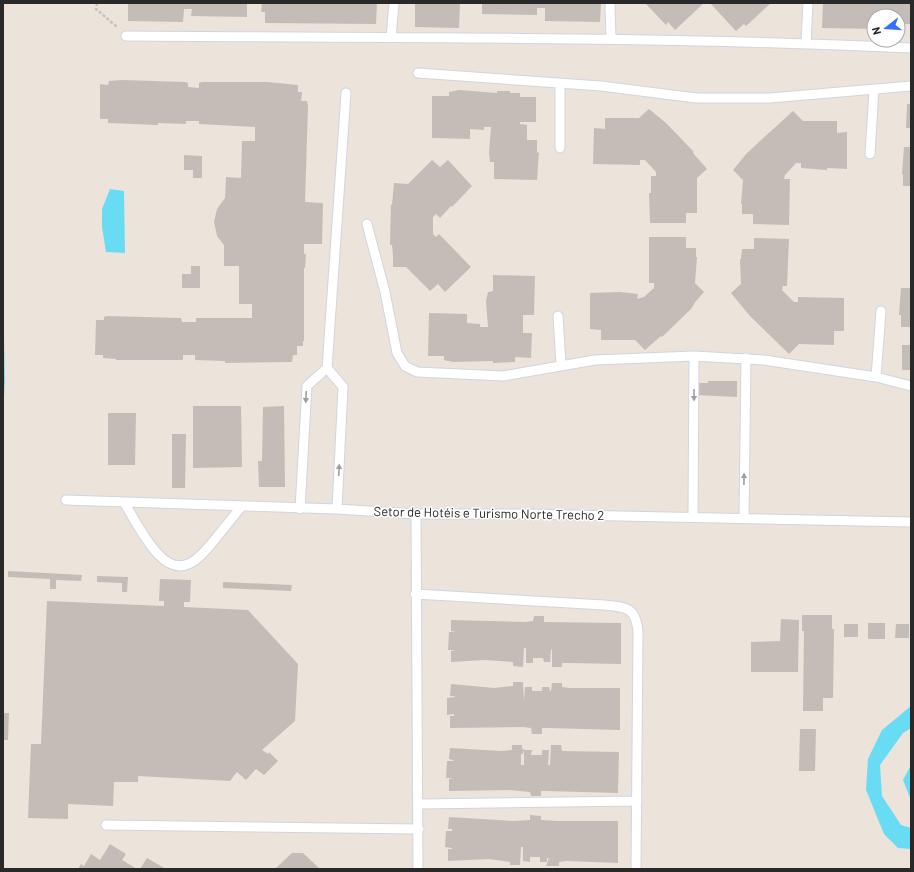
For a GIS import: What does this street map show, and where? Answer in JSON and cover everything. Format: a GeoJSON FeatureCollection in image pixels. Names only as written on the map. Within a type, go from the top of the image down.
{"type":"FeatureCollection","features":[{"type":"Feature","properties":{"kind":"lane"},"geometry":{"type":"LineString","coordinates":[[391,38],[394,3]]}},
{"type":"Feature","properties":{"kind":"lane"},"geometry":{"type":"LineString","coordinates":[[610,3],[611,39]]}},
{"type":"Feature","properties":{"kind":"lane"},"geometry":{"type":"LineString","coordinates":[[806,43],[808,3]]}},
{"type":"Feature","properties":{"kind":"lane"},"geometry":{"type":"LineString","coordinates":[[126,36],[611,39],[806,43],[911,48]]}},
{"type":"Feature","properties":{"kind":"lane"},"geometry":{"type":"LineString","coordinates":[[418,73],[601,86],[696,98],[770,98],[911,86]]}},
{"type":"Feature","properties":{"kind":"lane"},"geometry":{"type":"LineString","coordinates":[[560,83],[560,148]]}},
{"type":"Feature","properties":{"kind":"lane"},"geometry":{"type":"LineString","coordinates":[[870,154],[874,89]]}},
{"type":"Feature","properties":{"kind":"lane"},"geometry":{"type":"LineString","coordinates":[[337,509],[343,387],[327,368],[346,93]]}},
{"type":"Feature","properties":{"kind":"lane"},"geometry":{"type":"LineString","coordinates":[[367,224],[385,292],[397,353],[405,366],[417,372],[427,374],[493,376],[516,375],[561,365],[595,360],[694,356],[746,358],[876,377],[911,386]]}},
{"type":"Feature","properties":{"kind":"lane"},"geometry":{"type":"LineString","coordinates":[[876,377],[881,311]]}},
{"type":"Feature","properties":{"kind":"lane"},"geometry":{"type":"LineString","coordinates":[[558,316],[561,365]]}},
{"type":"Feature","properties":{"kind":"lane"},"geometry":{"type":"LineString","coordinates":[[693,517],[694,356]]}},
{"type":"Feature","properties":{"kind":"lane"},"geometry":{"type":"LineString","coordinates":[[744,518],[746,358]]}},
{"type":"Feature","properties":{"kind":"lane"},"geometry":{"type":"LineString","coordinates":[[300,509],[307,386],[327,368]]}},
{"type":"Feature","properties":{"kind":"lane","name":"Setor de Hotéis e Turismo Norte Trecho 2"},"geometry":{"type":"LineString","coordinates":[[66,500],[300,509],[337,509],[416,514],[693,517],[911,522]]}},
{"type":"Feature","properties":{"kind":"lane"},"geometry":{"type":"LineString","coordinates":[[124,502],[157,553],[168,562],[176,565],[189,564],[202,556],[242,507]]}},
{"type":"Feature","properties":{"kind":"lane"},"geometry":{"type":"LineString","coordinates":[[416,514],[415,594],[419,804],[418,869]]}},
{"type":"Feature","properties":{"kind":"lane"},"geometry":{"type":"LineString","coordinates":[[415,594],[604,605],[625,608],[632,612],[637,623],[638,632],[638,801],[636,869]]}},
{"type":"Feature","properties":{"kind":"lane"},"geometry":{"type":"LineString","coordinates":[[419,804],[638,801]]}},
{"type":"Feature","properties":{"kind":"lane"},"geometry":{"type":"LineString","coordinates":[[106,825],[419,829]]}},
{"type":"Feature","properties":{"kind":"path"},"geometry":{"type":"LineString","coordinates":[[97,3],[96,9],[126,36]]}},
{"type":"Feature","properties":{"kind":"water"},"geometry":{"type":"Polygon","coordinates":[[[110,189],[124,191],[125,253],[106,252],[102,227],[102,209],[110,189]]]}},
{"type":"Feature","properties":{"kind":"water"},"geometry":{"type":"Polygon","coordinates":[[[3,292],[5,381],[3,414],[3,292]]]}},
{"type":"Feature","properties":{"kind":"water"},"geometry":{"type":"Polygon","coordinates":[[[911,706],[911,728],[903,733],[880,765],[882,796],[901,825],[911,828],[911,849],[898,848],[884,834],[866,790],[868,759],[882,730],[911,706]]]}},
{"type":"Feature","properties":{"kind":"water"},"geometry":{"type":"Polygon","coordinates":[[[911,765],[911,800],[903,780],[911,765]]]}},
{"type":"Feature","properties":{"kind":"building"},"geometry":{"type":"Polygon","coordinates":[[[128,3],[247,3],[247,17],[191,16],[192,9],[184,9],[183,22],[128,21],[128,3]]]}},
{"type":"Feature","properties":{"kind":"building"},"geometry":{"type":"Polygon","coordinates":[[[262,3],[377,3],[376,24],[265,23],[265,12],[261,12],[262,3]]]}},
{"type":"Feature","properties":{"kind":"building"},"geometry":{"type":"Polygon","coordinates":[[[415,3],[460,3],[459,28],[415,27],[415,3]]]}},
{"type":"Feature","properties":{"kind":"building"},"geometry":{"type":"Polygon","coordinates":[[[482,3],[601,3],[600,22],[545,21],[545,8],[537,8],[537,15],[482,14],[482,3]]]}},
{"type":"Feature","properties":{"kind":"building"},"geometry":{"type":"Polygon","coordinates":[[[645,3],[704,3],[675,30],[668,22],[666,25],[645,3]]]}},
{"type":"Feature","properties":{"kind":"building"},"geometry":{"type":"Polygon","coordinates":[[[710,3],[771,3],[746,26],[744,24],[736,31],[710,3]]]}},
{"type":"Feature","properties":{"kind":"building"},"geometry":{"type":"Polygon","coordinates":[[[823,3],[911,3],[911,24],[906,24],[906,8],[866,8],[866,29],[822,28],[823,3]]]}},
{"type":"Feature","properties":{"kind":"building"},"geometry":{"type":"Polygon","coordinates":[[[109,81],[185,82],[188,83],[188,87],[199,88],[199,83],[202,82],[267,82],[298,85],[298,92],[302,92],[301,101],[307,101],[308,106],[305,202],[323,203],[322,244],[304,244],[304,254],[306,254],[304,268],[304,341],[303,346],[297,346],[297,355],[293,355],[292,362],[225,363],[225,361],[195,360],[195,355],[183,355],[183,360],[116,360],[103,358],[103,355],[95,355],[96,320],[104,320],[104,317],[107,316],[181,318],[182,322],[196,322],[196,318],[252,318],[252,304],[239,304],[239,266],[224,266],[224,245],[217,236],[214,222],[217,209],[225,198],[226,177],[241,178],[242,141],[255,141],[255,127],[199,124],[199,121],[186,121],[186,124],[158,123],[158,125],[108,123],[108,119],[100,119],[100,84],[108,85],[109,81]]]}},
{"type":"Feature","properties":{"kind":"building"},"geometry":{"type":"Polygon","coordinates":[[[459,90],[497,93],[497,91],[510,91],[510,93],[520,93],[520,97],[536,97],[536,122],[520,122],[520,124],[527,125],[527,140],[537,140],[537,153],[539,152],[537,180],[494,179],[494,162],[490,162],[489,153],[491,127],[484,127],[484,130],[470,129],[470,139],[432,138],[432,96],[449,96],[449,92],[459,90]]]}},
{"type":"Feature","properties":{"kind":"building"},"geometry":{"type":"Polygon","coordinates":[[[907,104],[911,104],[911,128],[906,128],[907,104]]]}},
{"type":"Feature","properties":{"kind":"building"},"geometry":{"type":"Polygon","coordinates":[[[649,109],[666,123],[694,152],[693,153],[707,169],[697,178],[697,213],[686,213],[686,223],[650,223],[649,193],[651,193],[651,176],[656,176],[656,172],[645,160],[640,160],[640,165],[593,164],[594,128],[605,129],[605,118],[639,118],[649,109]]]}},
{"type":"Feature","properties":{"kind":"building"},"geometry":{"type":"Polygon","coordinates":[[[793,111],[803,121],[837,121],[837,133],[847,132],[847,169],[827,168],[827,170],[801,168],[801,163],[796,163],[785,175],[784,179],[790,179],[789,225],[753,224],[753,214],[742,214],[741,204],[743,180],[733,170],[747,153],[793,111]]]}},
{"type":"Feature","properties":{"kind":"building"},"geometry":{"type":"Polygon","coordinates":[[[904,147],[911,147],[911,186],[903,186],[902,174],[904,147]]]}},
{"type":"Feature","properties":{"kind":"building"},"geometry":{"type":"Polygon","coordinates":[[[184,155],[202,156],[202,178],[193,178],[193,170],[184,170],[184,155]]]}},
{"type":"Feature","properties":{"kind":"building"},"geometry":{"type":"Polygon","coordinates":[[[432,160],[440,167],[448,160],[472,186],[440,218],[436,214],[433,217],[433,234],[436,237],[439,234],[471,267],[445,292],[438,284],[430,291],[406,267],[393,267],[392,245],[390,245],[391,204],[392,205],[394,183],[408,184],[432,160]]]}},
{"type":"Feature","properties":{"kind":"building"},"geometry":{"type":"Polygon","coordinates":[[[649,237],[686,237],[686,248],[696,248],[697,257],[695,283],[704,292],[691,309],[662,337],[661,336],[645,350],[635,340],[601,340],[601,330],[590,329],[590,293],[620,292],[638,294],[637,299],[644,297],[654,288],[654,283],[649,283],[649,237]]]}},
{"type":"Feature","properties":{"kind":"building"},"geometry":{"type":"Polygon","coordinates":[[[754,238],[789,239],[787,286],[783,286],[782,290],[794,302],[798,302],[798,297],[844,298],[844,331],[834,331],[834,345],[799,344],[789,354],[749,315],[731,293],[741,284],[740,259],[742,249],[754,249],[754,238]]]}},
{"type":"Feature","properties":{"kind":"building"},"geometry":{"type":"Polygon","coordinates":[[[191,266],[200,266],[200,288],[182,288],[182,274],[191,274],[191,266]]]}},
{"type":"Feature","properties":{"kind":"building"},"geometry":{"type":"Polygon","coordinates":[[[493,275],[535,276],[534,315],[523,315],[523,333],[532,333],[531,358],[515,357],[515,362],[493,363],[493,361],[453,362],[444,360],[444,356],[428,356],[429,313],[467,314],[467,323],[480,324],[480,327],[488,327],[486,301],[488,292],[493,291],[493,275]]]}},
{"type":"Feature","properties":{"kind":"building"},"geometry":{"type":"Polygon","coordinates":[[[901,288],[911,288],[911,327],[901,327],[901,315],[899,315],[901,288]]]}},
{"type":"Feature","properties":{"kind":"building"},"geometry":{"type":"Polygon","coordinates":[[[902,345],[911,345],[911,370],[902,370],[902,345]]]}},
{"type":"Feature","properties":{"kind":"building"},"geometry":{"type":"Polygon","coordinates":[[[708,381],[737,381],[737,397],[695,395],[695,383],[708,383],[708,381]]]}},
{"type":"Feature","properties":{"kind":"building"},"geometry":{"type":"Polygon","coordinates":[[[193,406],[241,406],[242,467],[193,468],[193,406]]]}},
{"type":"Feature","properties":{"kind":"building"},"geometry":{"type":"Polygon","coordinates":[[[284,406],[285,487],[259,487],[258,461],[262,461],[263,407],[284,406]]]}},
{"type":"Feature","properties":{"kind":"building"},"geometry":{"type":"Polygon","coordinates":[[[108,413],[136,413],[135,465],[108,465],[108,413]]]}},
{"type":"Feature","properties":{"kind":"building"},"geometry":{"type":"Polygon","coordinates":[[[172,434],[186,434],[185,488],[172,488],[172,434]]]}},
{"type":"Feature","properties":{"kind":"building"},"geometry":{"type":"Polygon","coordinates":[[[8,571],[82,575],[81,581],[56,580],[56,589],[50,589],[50,579],[8,577],[8,571]]]}},
{"type":"Feature","properties":{"kind":"building"},"geometry":{"type":"Polygon","coordinates":[[[97,576],[128,577],[127,592],[122,592],[122,583],[97,582],[97,576]]]}},
{"type":"Feature","properties":{"kind":"building"},"geometry":{"type":"Polygon","coordinates":[[[160,579],[191,580],[190,602],[184,602],[184,607],[248,610],[298,664],[295,721],[262,750],[268,754],[269,752],[278,761],[264,775],[256,769],[246,780],[237,772],[230,781],[138,776],[138,782],[114,782],[113,806],[68,804],[68,819],[28,818],[31,744],[41,744],[47,601],[164,606],[164,601],[159,601],[160,579]]]}},
{"type":"Feature","properties":{"kind":"building"},"geometry":{"type":"Polygon","coordinates":[[[223,582],[292,585],[291,591],[223,588],[223,582]]]}},
{"type":"Feature","properties":{"kind":"building"},"geometry":{"type":"Polygon","coordinates":[[[802,615],[832,615],[832,629],[834,629],[833,698],[823,698],[823,711],[803,711],[804,631],[802,631],[802,615]]]}},
{"type":"Feature","properties":{"kind":"building"},"geometry":{"type":"Polygon","coordinates":[[[534,616],[544,616],[544,622],[621,623],[621,664],[562,663],[562,667],[552,667],[552,649],[550,662],[544,662],[543,658],[533,658],[533,663],[526,663],[526,648],[524,648],[523,667],[513,666],[513,662],[485,660],[451,662],[451,651],[455,650],[448,650],[449,632],[456,632],[451,631],[451,620],[525,622],[533,621],[534,616]]]}},
{"type":"Feature","properties":{"kind":"building"},"geometry":{"type":"Polygon","coordinates":[[[781,619],[799,620],[798,672],[751,672],[751,642],[780,641],[781,619]]]}},
{"type":"Feature","properties":{"kind":"building"},"geometry":{"type":"Polygon","coordinates":[[[868,623],[885,623],[885,639],[868,639],[868,623]]]}},
{"type":"Feature","properties":{"kind":"building"},"geometry":{"type":"Polygon","coordinates":[[[844,624],[858,624],[858,637],[844,637],[844,624]]]}},
{"type":"Feature","properties":{"kind":"building"},"geometry":{"type":"Polygon","coordinates":[[[896,624],[909,624],[909,638],[895,638],[896,624]]]}},
{"type":"Feature","properties":{"kind":"building"},"geometry":{"type":"Polygon","coordinates":[[[513,682],[523,682],[524,701],[525,687],[532,687],[532,691],[542,691],[542,687],[549,687],[551,691],[552,683],[562,683],[562,687],[570,688],[620,688],[620,730],[542,728],[542,734],[532,734],[531,728],[523,727],[450,728],[450,716],[454,716],[454,714],[447,715],[447,698],[455,697],[450,696],[451,684],[494,688],[513,686],[513,682]]]}},
{"type":"Feature","properties":{"kind":"building"},"geometry":{"type":"Polygon","coordinates":[[[3,713],[9,713],[8,740],[3,740],[3,713]]]}},
{"type":"Feature","properties":{"kind":"building"},"geometry":{"type":"Polygon","coordinates":[[[800,729],[816,729],[815,771],[799,771],[800,729]]]}},
{"type":"Feature","properties":{"kind":"building"},"geometry":{"type":"Polygon","coordinates":[[[512,745],[522,745],[522,749],[524,749],[523,754],[521,754],[521,765],[524,765],[524,750],[532,750],[531,755],[542,755],[542,750],[549,750],[548,765],[550,765],[551,745],[561,745],[562,751],[619,752],[618,793],[541,791],[541,796],[531,796],[530,792],[509,790],[449,791],[449,779],[454,778],[446,778],[447,761],[454,761],[449,759],[450,748],[501,751],[512,750],[512,745]]]}},
{"type":"Feature","properties":{"kind":"building"},"geometry":{"type":"Polygon","coordinates":[[[530,815],[541,816],[541,820],[618,821],[618,863],[567,861],[559,862],[559,866],[546,866],[549,858],[547,858],[547,862],[540,862],[540,857],[530,857],[530,862],[523,861],[523,847],[521,847],[520,865],[510,865],[510,862],[489,859],[448,861],[448,849],[452,849],[445,847],[446,831],[452,831],[452,829],[448,829],[449,817],[514,821],[530,820],[530,815]]]}},
{"type":"Feature","properties":{"kind":"building"},"geometry":{"type":"Polygon","coordinates":[[[110,844],[126,854],[122,860],[137,869],[78,869],[81,864],[84,866],[91,854],[100,860],[110,844]]]}},
{"type":"Feature","properties":{"kind":"building"},"geometry":{"type":"Polygon","coordinates":[[[292,853],[303,853],[320,869],[275,869],[292,853]]]}},
{"type":"Feature","properties":{"kind":"building"},"geometry":{"type":"Polygon","coordinates":[[[147,858],[166,869],[140,869],[147,858]]]}}]}
